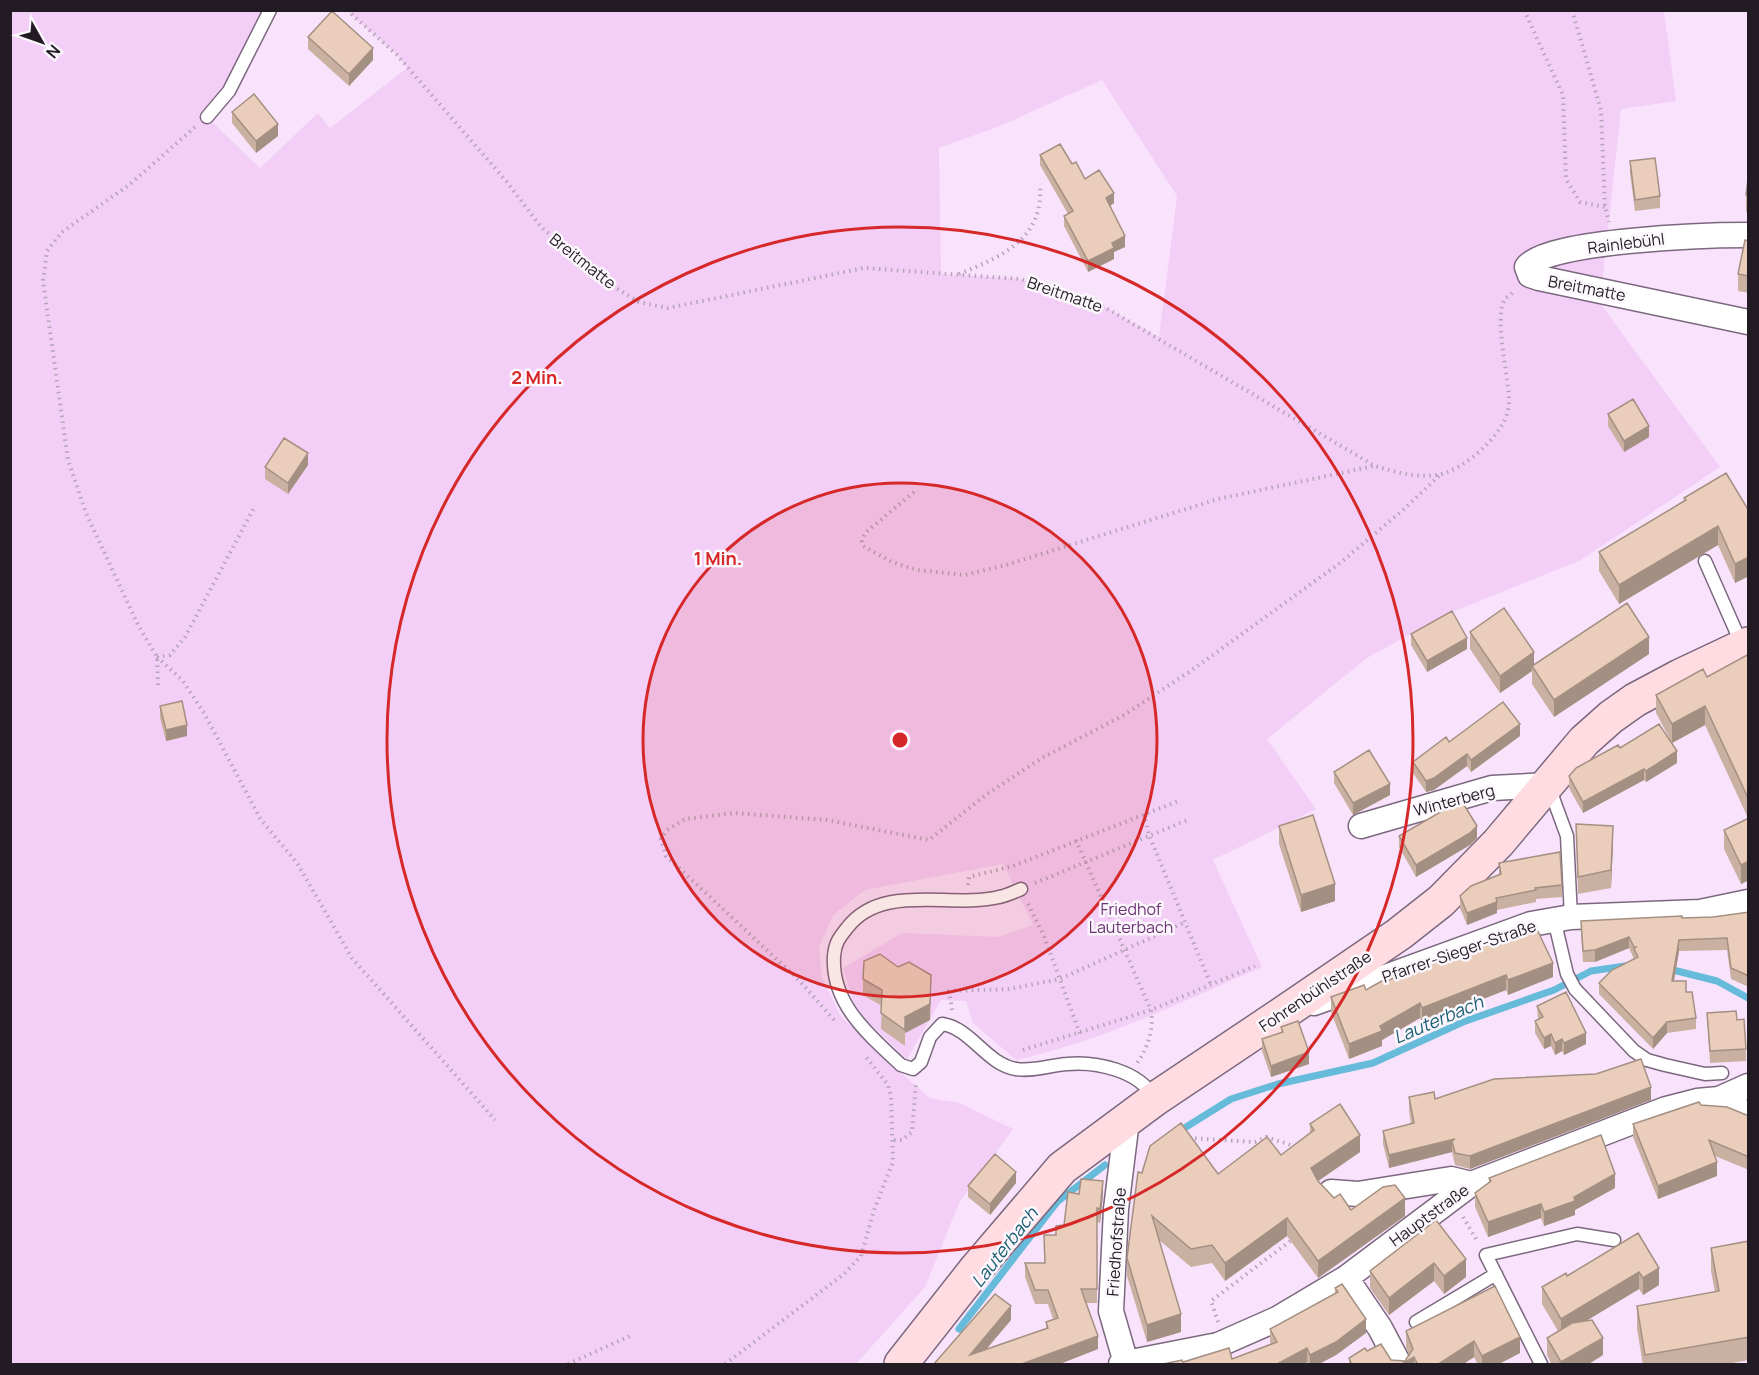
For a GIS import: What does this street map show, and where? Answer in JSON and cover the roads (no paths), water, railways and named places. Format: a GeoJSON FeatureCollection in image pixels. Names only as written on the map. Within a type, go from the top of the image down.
{"type":"FeatureCollection","features":[{"type":"Feature","properties":{"kind":"main road","name":"Fohrenbühlstraße"},"geometry":{"type":"LineString","coordinates":[[901,1365],[975,1270],[1062,1168],[1155,1099],[1282,1014],[1441,901],[1468,876],[1584,741],[1635,700],[1680,676],[1746,646]]}},
{"type":"Feature","properties":{"kind":"street","name":"Rainlebühl"},"geometry":{"type":"LineString","coordinates":[[1539,278],[1530,275],[1527,267],[1539,257],[1554,253],[1698,234],[1749,235]]}},
{"type":"Feature","properties":{"kind":"street","name":"Breitmatte"},"geometry":{"type":"LineString","coordinates":[[1539,278],[1749,322]]}},
{"type":"Feature","properties":{"kind":"street","name":"Winterberg"},"geometry":{"type":"LineString","coordinates":[[1360,826],[1492,788],[1548,785]]}},
{"type":"Feature","properties":{"kind":"street","name":"Pfarrer-Sieger-Straße"},"geometry":{"type":"LineString","coordinates":[[1282,1014],[1504,932],[1562,918],[1701,912],[1749,902]]}},
{"type":"Feature","properties":{"kind":"street","name":"Hauptstraße"},"geometry":{"type":"LineString","coordinates":[[1124,1364],[1224,1342],[1277,1319],[1346,1278],[1471,1184],[1666,1109],[1697,1101],[1719,1099],[1749,1086]]}},
{"type":"Feature","properties":{"kind":"street"},"geometry":{"type":"LineString","coordinates":[[1719,1099],[1749,1115]]}},
{"type":"Feature","properties":{"kind":"street","name":"Friedhofstraße"},"geometry":{"type":"LineString","coordinates":[[1124,1364],[1111,1311],[1116,1209],[1127,1120]]}},
{"type":"Feature","properties":{"kind":"street"},"geometry":{"type":"LineString","coordinates":[[1331,1192],[1358,1194],[1450,1179],[1471,1184]]}},
{"type":"Feature","properties":{"kind":"street"},"geometry":{"type":"LineString","coordinates":[[1346,1278],[1380,1328],[1399,1365]]}},
{"type":"Feature","properties":{"kind":"lane"},"geometry":{"type":"LineString","coordinates":[[207,117],[229,91],[270,10]]}},
{"type":"Feature","properties":{"kind":"lane"},"geometry":{"type":"LineString","coordinates":[[1705,561],[1746,646]]}},
{"type":"Feature","properties":{"kind":"lane"},"geometry":{"type":"LineString","coordinates":[[1548,785],[1568,836],[1562,918],[1567,974],[1575,989],[1634,1051],[1647,1060],[1705,1074],[1722,1073]]}},
{"type":"Feature","properties":{"kind":"lane"},"geometry":{"type":"LineString","coordinates":[[1021,889],[999,897],[965,900],[934,898],[868,908],[850,923],[835,942],[833,969],[846,1008],[901,1065],[913,1069],[921,1062],[923,1049],[930,1037],[942,1024],[954,1026],[997,1061],[1017,1069],[1070,1064],[1109,1068],[1149,1088],[1155,1099]]}},
{"type":"Feature","properties":{"kind":"lane"},"geometry":{"type":"LineString","coordinates":[[1541,1365],[1486,1255],[1577,1234],[1614,1240]]}},
{"type":"Feature","properties":{"kind":"lane"},"geometry":{"type":"LineString","coordinates":[[1416,1322],[1496,1274]]}},
{"type":"Feature","properties":{"kind":"waterway","name":"Lauterbach"},"geometry":{"type":"LineString","coordinates":[[1178,1132],[1231,1099],[1278,1084],[1373,1063],[1463,1022],[1554,990],[1591,971],[1625,966]]}},
{"type":"Feature","properties":{"kind":"waterway","name":"Lauterbach"},"geometry":{"type":"LineString","coordinates":[[1669,969],[1717,981],[1748,998]]}},
{"type":"Feature","properties":{"kind":"waterway","name":"Lauterbach"},"geometry":{"type":"LineString","coordinates":[[959,1329],[1057,1202],[1105,1165]]}},
{"type":"Feature","properties":{"kind":"park label","name":"Friedhof Lauterbach"},"geometry":{"type":"Point","coordinates":[1131,918]}}]}
